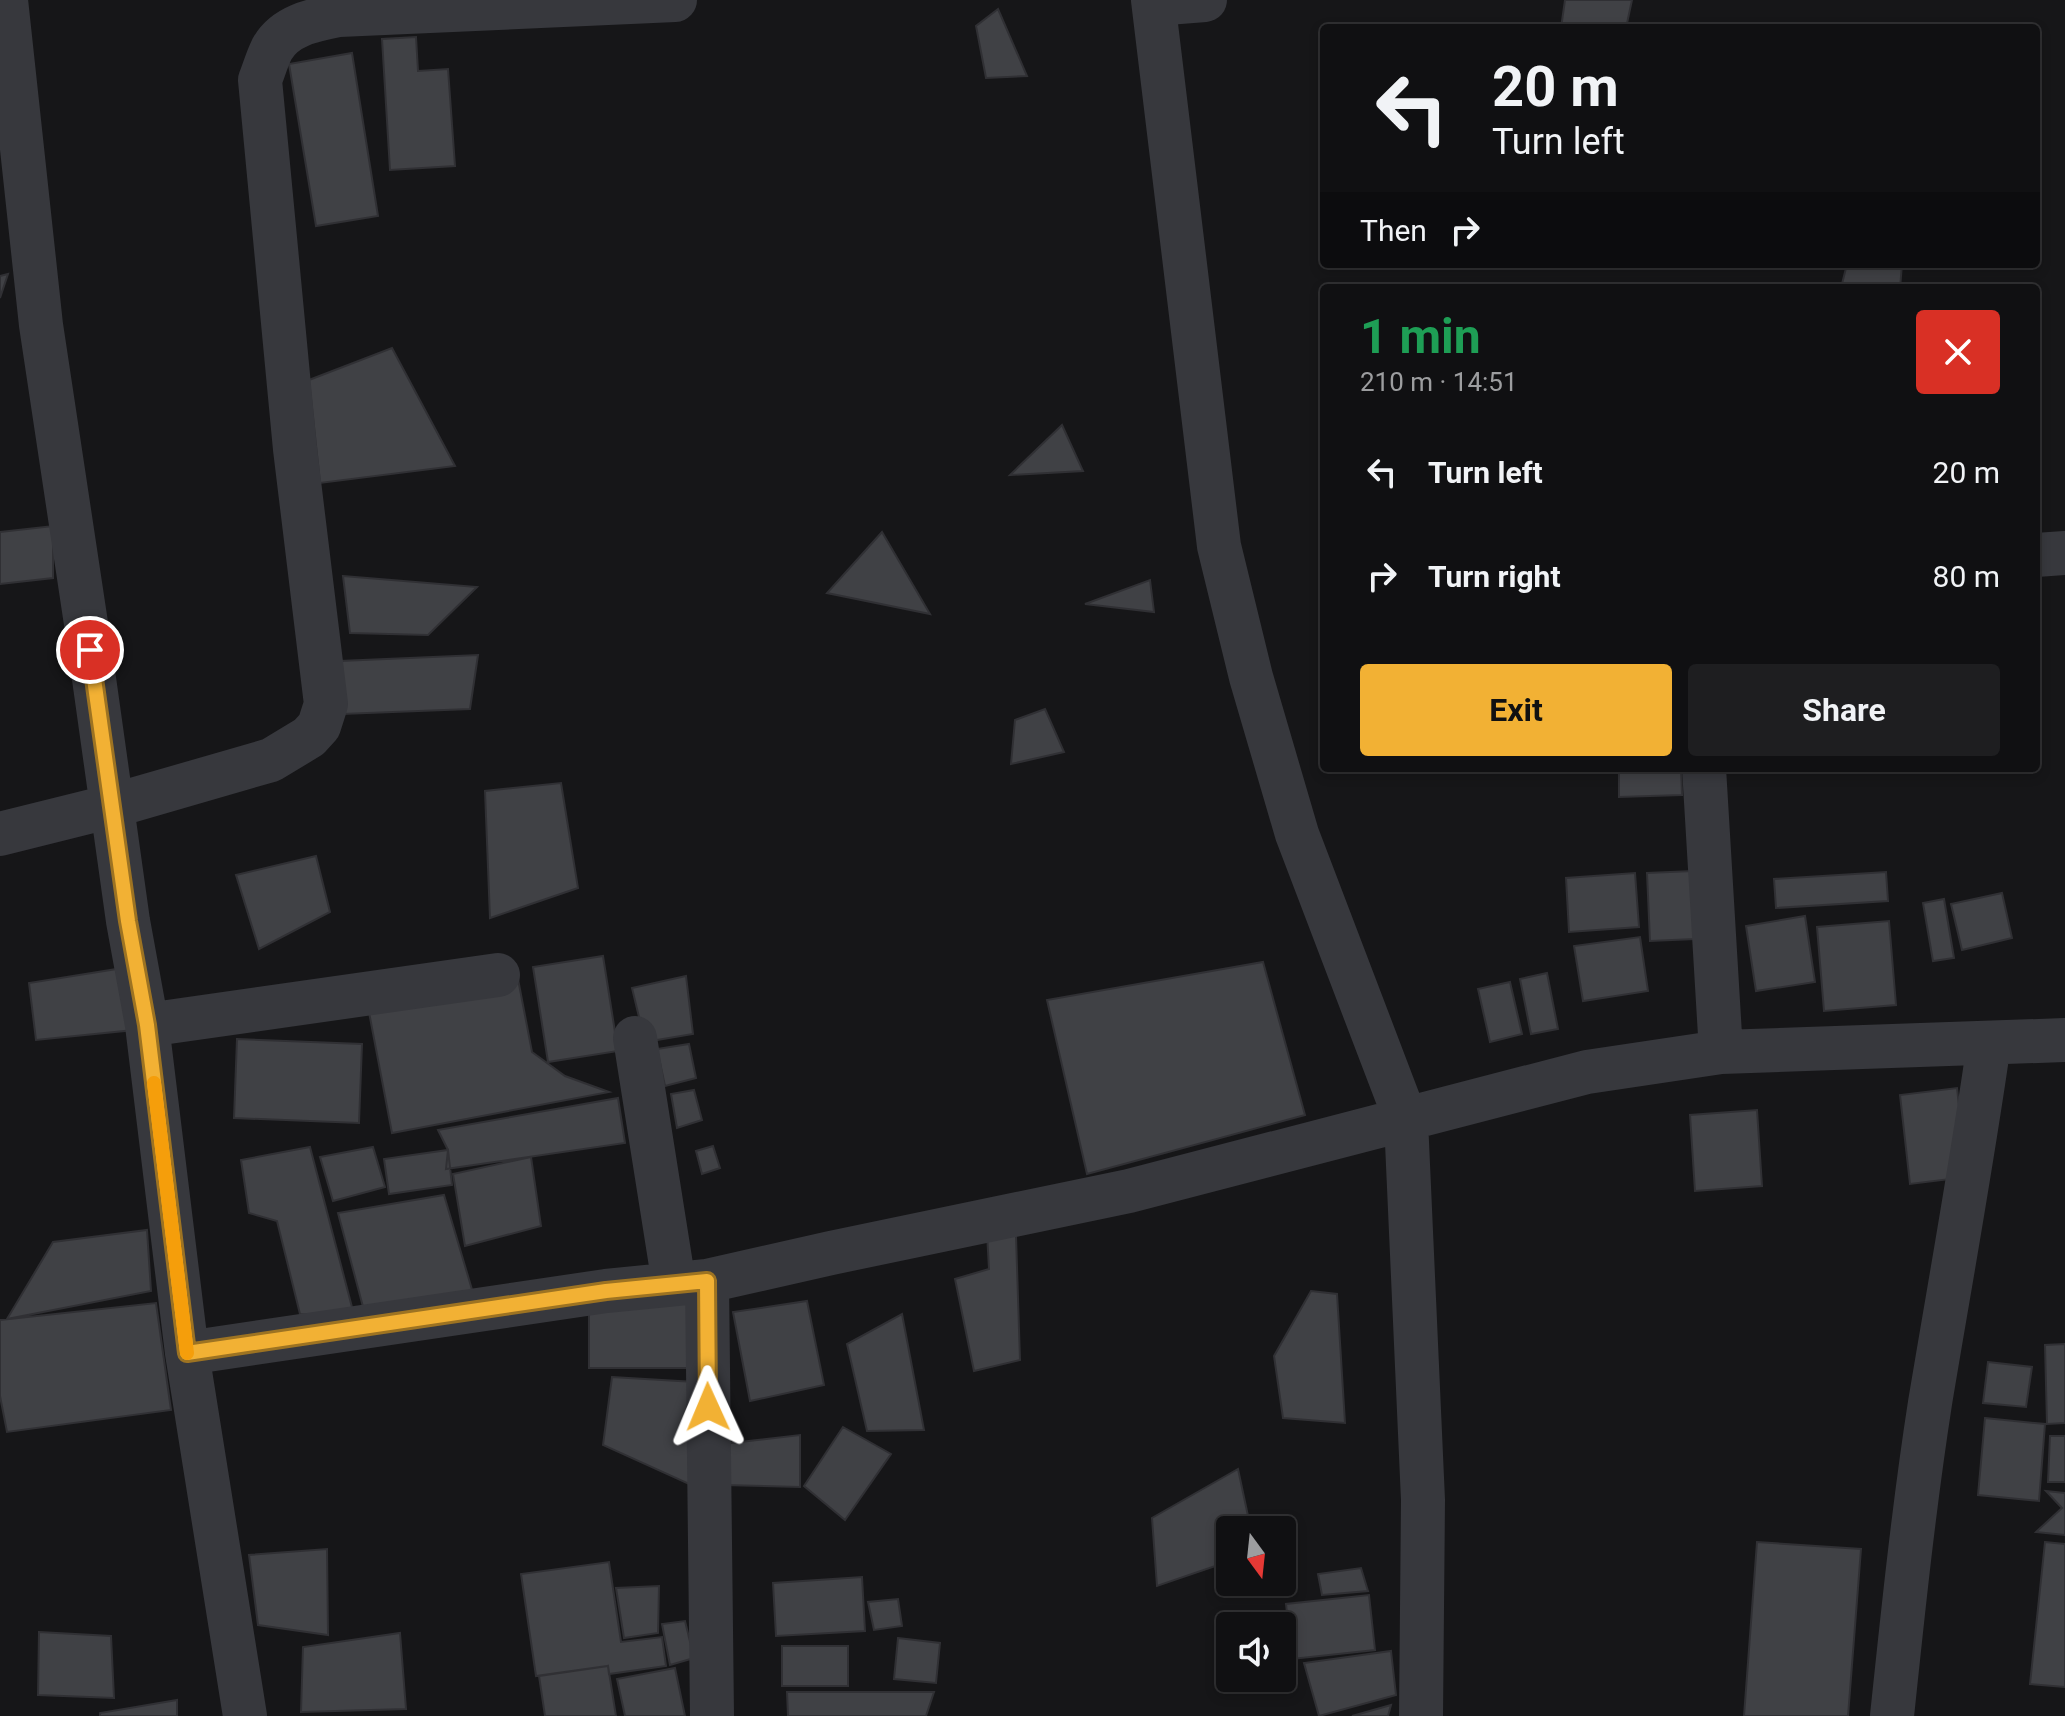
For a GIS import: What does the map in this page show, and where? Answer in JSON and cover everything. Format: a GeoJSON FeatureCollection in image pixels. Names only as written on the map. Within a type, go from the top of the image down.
{"type":"FeatureCollection","features":[{"type":"Feature","properties":{"kind":"street"},"geometry":{"type":"LineString","coordinates":[[6,0],[41,325],[128,921],[147,1025],[187,1353],[245,1716]]}},
{"type":"Feature","properties":{"kind":"street"},"geometry":{"type":"LineString","coordinates":[[0,834],[112,806],[271,760],[309,737],[319,726],[326,704],[295,449],[260,80],[273,47],[289,31],[307,21],[339,15],[675,0]]}},
{"type":"Feature","properties":{"kind":"street"},"geometry":{"type":"LineString","coordinates":[[1205,0],[1154,2],[1219,546],[1251,677],[1297,834],[1406,1120],[1423,1500],[1421,1716]]}},
{"type":"Feature","properties":{"kind":"street"},"geometry":{"type":"LineString","coordinates":[[2040,555],[2065,553]]}},
{"type":"Feature","properties":{"kind":"street"},"geometry":{"type":"LineString","coordinates":[[1704,772],[1721,1052]]}},
{"type":"Feature","properties":{"kind":"street"},"geometry":{"type":"LineString","coordinates":[[147,1025],[498,975]]}},
{"type":"Feature","properties":{"kind":"street"},"geometry":{"type":"LineString","coordinates":[[635,1038],[690,1282],[712,1716]]}},
{"type":"Feature","properties":{"kind":"street"},"geometry":{"type":"LineString","coordinates":[[187,1353],[606,1291],[690,1282],[1129,1191],[1587,1072],[1721,1052],[2065,1040]]}},
{"type":"Feature","properties":{"kind":"street"},"geometry":{"type":"LineString","coordinates":[[1892,1716],[1930,1405],[1974,1153],[1989,1043]]}},
{"type":"Feature","properties":{"kind":"building"},"geometry":{"type":"Polygon","coordinates":[[[1565,0],[1632,0],[1627,24],[1562,24],[1565,0]]]}},
{"type":"Feature","properties":{"kind":"building"},"geometry":{"type":"Polygon","coordinates":[[[998,9],[1027,76],[986,78],[976,26],[998,9]]]}},
{"type":"Feature","properties":{"kind":"building"},"geometry":{"type":"Polygon","coordinates":[[[416,37],[418,71],[448,69],[455,166],[390,170],[382,39],[416,37]]]}},
{"type":"Feature","properties":{"kind":"building"},"geometry":{"type":"Polygon","coordinates":[[[352,53],[378,216],[316,226],[289,64],[352,53]]]}},
{"type":"Feature","properties":{"kind":"building"},"geometry":{"type":"Polygon","coordinates":[[[1846,268],[1902,268],[1900,284],[1842,284],[1846,268]]]}},
{"type":"Feature","properties":{"kind":"building"},"geometry":{"type":"Polygon","coordinates":[[[8,274],[0,298],[0,276],[8,274]]]}},
{"type":"Feature","properties":{"kind":"building"},"geometry":{"type":"Polygon","coordinates":[[[392,348],[455,466],[320,483],[309,380],[392,348]]]}},
{"type":"Feature","properties":{"kind":"building"},"geometry":{"type":"Polygon","coordinates":[[[1062,425],[1083,471],[1010,475],[1062,425]]]}},
{"type":"Feature","properties":{"kind":"building"},"geometry":{"type":"Polygon","coordinates":[[[53,526],[53,578],[0,584],[0,532],[53,526]]]}},
{"type":"Feature","properties":{"kind":"building"},"geometry":{"type":"Polygon","coordinates":[[[882,532],[930,614],[827,593],[882,532]]]}},
{"type":"Feature","properties":{"kind":"building"},"geometry":{"type":"Polygon","coordinates":[[[343,576],[477,587],[428,635],[350,633],[343,576]]]}},
{"type":"Feature","properties":{"kind":"building"},"geometry":{"type":"Polygon","coordinates":[[[1150,580],[1154,612],[1085,604],[1150,580]]]}},
{"type":"Feature","properties":{"kind":"building"},"geometry":{"type":"Polygon","coordinates":[[[478,655],[470,709],[342,714],[340,661],[478,655]]]}},
{"type":"Feature","properties":{"kind":"building"},"geometry":{"type":"Polygon","coordinates":[[[1045,709],[1064,752],[1011,764],[1015,720],[1045,709]]]}},
{"type":"Feature","properties":{"kind":"building"},"geometry":{"type":"Polygon","coordinates":[[[1619,772],[1681,772],[1682,795],[1619,797],[1619,772]]]}},
{"type":"Feature","properties":{"kind":"building"},"geometry":{"type":"Polygon","coordinates":[[[561,783],[578,888],[490,918],[485,791],[561,783]]]}},
{"type":"Feature","properties":{"kind":"building"},"geometry":{"type":"Polygon","coordinates":[[[316,856],[330,912],[259,949],[236,875],[316,856]]]}},
{"type":"Feature","properties":{"kind":"building"},"geometry":{"type":"Polygon","coordinates":[[[1693,871],[1695,939],[1650,941],[1647,873],[1693,871]]]}},
{"type":"Feature","properties":{"kind":"building"},"geometry":{"type":"Polygon","coordinates":[[[1886,872],[1888,901],[1776,908],[1774,879],[1886,872]]]}},
{"type":"Feature","properties":{"kind":"building"},"geometry":{"type":"Polygon","coordinates":[[[1635,873],[1639,927],[1569,932],[1566,878],[1635,873]]]}},
{"type":"Feature","properties":{"kind":"building"},"geometry":{"type":"Polygon","coordinates":[[[2002,893],[2012,938],[1962,950],[1951,904],[2002,893]]]}},
{"type":"Feature","properties":{"kind":"building"},"geometry":{"type":"Polygon","coordinates":[[[1944,899],[1954,958],[1933,961],[1923,903],[1944,899]]]}},
{"type":"Feature","properties":{"kind":"building"},"geometry":{"type":"Polygon","coordinates":[[[1805,916],[1815,982],[1756,991],[1746,926],[1805,916]]]}},
{"type":"Feature","properties":{"kind":"building"},"geometry":{"type":"Polygon","coordinates":[[[1889,921],[1896,1005],[1824,1011],[1817,927],[1889,921]]]}},
{"type":"Feature","properties":{"kind":"building"},"geometry":{"type":"Polygon","coordinates":[[[1640,937],[1648,991],[1583,1001],[1574,946],[1640,937]]]}},
{"type":"Feature","properties":{"kind":"building"},"geometry":{"type":"Polygon","coordinates":[[[603,956],[618,1051],[548,1062],[533,967],[603,956]]]}},
{"type":"Feature","properties":{"kind":"building"},"geometry":{"type":"Polygon","coordinates":[[[1263,962],[1305,1115],[1087,1174],[1047,1000],[1263,962]]]}},
{"type":"Feature","properties":{"kind":"building"},"geometry":{"type":"Polygon","coordinates":[[[123,968],[134,1030],[36,1040],[29,983],[123,968]]]}},
{"type":"Feature","properties":{"kind":"building"},"geometry":{"type":"Polygon","coordinates":[[[1547,973],[1558,1029],[1531,1034],[1520,979],[1547,973]]]}},
{"type":"Feature","properties":{"kind":"building"},"geometry":{"type":"Polygon","coordinates":[[[686,976],[693,1034],[645,1042],[632,988],[686,976]]]}},
{"type":"Feature","properties":{"kind":"building"},"geometry":{"type":"Polygon","coordinates":[[[518,979],[532,1052],[565,1076],[609,1092],[392,1133],[368,1007],[518,979]]]}},
{"type":"Feature","properties":{"kind":"building"},"geometry":{"type":"Polygon","coordinates":[[[1510,982],[1522,1034],[1490,1042],[1478,989],[1510,982]]]}},
{"type":"Feature","properties":{"kind":"building"},"geometry":{"type":"Polygon","coordinates":[[[237,1039],[362,1044],[359,1123],[234,1118],[237,1039]]]}},
{"type":"Feature","properties":{"kind":"building"},"geometry":{"type":"Polygon","coordinates":[[[689,1044],[696,1078],[665,1086],[657,1049],[689,1044]]]}},
{"type":"Feature","properties":{"kind":"building"},"geometry":{"type":"Polygon","coordinates":[[[1957,1088],[1967,1177],[1910,1184],[1900,1095],[1957,1088]]]}},
{"type":"Feature","properties":{"kind":"building"},"geometry":{"type":"Polygon","coordinates":[[[694,1090],[702,1120],[677,1128],[671,1094],[694,1090]]]}},
{"type":"Feature","properties":{"kind":"building"},"geometry":{"type":"Polygon","coordinates":[[[618,1098],[625,1143],[446,1169],[448,1150],[438,1130],[618,1098]]]}},
{"type":"Feature","properties":{"kind":"building"},"geometry":{"type":"Polygon","coordinates":[[[1757,1110],[1762,1186],[1695,1191],[1690,1115],[1757,1110]]]}},
{"type":"Feature","properties":{"kind":"building"},"geometry":{"type":"Polygon","coordinates":[[[713,1146],[720,1168],[702,1174],[696,1151],[713,1146]]]}},
{"type":"Feature","properties":{"kind":"building"},"geometry":{"type":"Polygon","coordinates":[[[310,1147],[356,1320],[300,1314],[277,1221],[249,1213],[241,1160],[310,1147]]]}},
{"type":"Feature","properties":{"kind":"building"},"geometry":{"type":"Polygon","coordinates":[[[373,1147],[385,1187],[333,1201],[320,1157],[373,1147]]]}},
{"type":"Feature","properties":{"kind":"building"},"geometry":{"type":"Polygon","coordinates":[[[448,1150],[452,1185],[389,1194],[384,1159],[448,1150]]]}},
{"type":"Feature","properties":{"kind":"building"},"geometry":{"type":"Polygon","coordinates":[[[531,1157],[541,1226],[465,1246],[453,1174],[531,1157]]]}},
{"type":"Feature","properties":{"kind":"building"},"geometry":{"type":"Polygon","coordinates":[[[444,1195],[473,1293],[366,1318],[338,1213],[444,1195]]]}},
{"type":"Feature","properties":{"kind":"building"},"geometry":{"type":"Polygon","coordinates":[[[147,1230],[151,1291],[7,1319],[53,1242],[147,1230]]]}},
{"type":"Feature","properties":{"kind":"building"},"geometry":{"type":"Polygon","coordinates":[[[987,1233],[1016,1236],[1020,1360],[974,1371],[955,1279],[989,1269],[987,1233]]]}},
{"type":"Feature","properties":{"kind":"building"},"geometry":{"type":"Polygon","coordinates":[[[1311,1291],[1337,1294],[1345,1423],[1283,1418],[1274,1356],[1311,1291]]]}},
{"type":"Feature","properties":{"kind":"building"},"geometry":{"type":"Polygon","coordinates":[[[589,1296],[690,1296],[689,1368],[589,1368],[589,1296]]]}},
{"type":"Feature","properties":{"kind":"building"},"geometry":{"type":"Polygon","coordinates":[[[807,1301],[824,1385],[750,1401],[733,1312],[807,1301]]]}},
{"type":"Feature","properties":{"kind":"building"},"geometry":{"type":"Polygon","coordinates":[[[156,1303],[171,1410],[7,1432],[0,1396],[0,1320],[156,1303]]]}},
{"type":"Feature","properties":{"kind":"building"},"geometry":{"type":"Polygon","coordinates":[[[902,1314],[924,1430],[867,1431],[847,1344],[902,1314]]]}},
{"type":"Feature","properties":{"kind":"building"},"geometry":{"type":"Polygon","coordinates":[[[2065,1344],[2065,1423],[2047,1424],[2045,1345],[2065,1344]]]}},
{"type":"Feature","properties":{"kind":"building"},"geometry":{"type":"Polygon","coordinates":[[[1988,1362],[2032,1367],[2026,1407],[1983,1403],[1988,1362]]]}},
{"type":"Feature","properties":{"kind":"building"},"geometry":{"type":"Polygon","coordinates":[[[612,1377],[695,1382],[700,1489],[603,1445],[612,1377]]]}},
{"type":"Feature","properties":{"kind":"building"},"geometry":{"type":"Polygon","coordinates":[[[1985,1418],[2045,1424],[2039,1501],[1978,1495],[1985,1418]]]}},
{"type":"Feature","properties":{"kind":"building"},"geometry":{"type":"Polygon","coordinates":[[[843,1427],[891,1454],[845,1520],[804,1486],[843,1427]]]}},
{"type":"Feature","properties":{"kind":"building"},"geometry":{"type":"Polygon","coordinates":[[[800,1435],[800,1487],[723,1485],[723,1444],[800,1435]]]}},
{"type":"Feature","properties":{"kind":"building"},"geometry":{"type":"Polygon","coordinates":[[[2050,1436],[2065,1436],[2065,1482],[2048,1482],[2050,1436]]]}},
{"type":"Feature","properties":{"kind":"building"},"geometry":{"type":"Polygon","coordinates":[[[1238,1469],[1248,1516],[1216,1516],[1216,1566],[1157,1586],[1152,1518],[1238,1469]]]}},
{"type":"Feature","properties":{"kind":"building"},"geometry":{"type":"Polygon","coordinates":[[[2046,1491],[2065,1493],[2065,1535],[2036,1532],[2062,1508],[2046,1491]]]}},
{"type":"Feature","properties":{"kind":"building"},"geometry":{"type":"Polygon","coordinates":[[[1757,1542],[1861,1549],[1848,1716],[1744,1716],[1757,1542]]]}},
{"type":"Feature","properties":{"kind":"building"},"geometry":{"type":"Polygon","coordinates":[[[2045,1542],[2065,1544],[2065,1687],[2030,1684],[2045,1542]]]}},
{"type":"Feature","properties":{"kind":"building"},"geometry":{"type":"Polygon","coordinates":[[[327,1549],[328,1635],[258,1625],[249,1555],[327,1549]]]}},
{"type":"Feature","properties":{"kind":"building"},"geometry":{"type":"Polygon","coordinates":[[[609,1562],[621,1642],[662,1637],[666,1666],[609,1674],[608,1666],[536,1676],[521,1574],[609,1562]]]}},
{"type":"Feature","properties":{"kind":"building"},"geometry":{"type":"Polygon","coordinates":[[[1361,1568],[1368,1591],[1322,1595],[1318,1574],[1361,1568]]]}},
{"type":"Feature","properties":{"kind":"building"},"geometry":{"type":"Polygon","coordinates":[[[862,1577],[865,1631],[776,1636],[773,1583],[862,1577]]]}},
{"type":"Feature","properties":{"kind":"building"},"geometry":{"type":"Polygon","coordinates":[[[659,1586],[658,1633],[624,1638],[616,1588],[659,1586]]]}},
{"type":"Feature","properties":{"kind":"building"},"geometry":{"type":"Polygon","coordinates":[[[1369,1595],[1375,1650],[1296,1659],[1296,1612],[1287,1612],[1286,1604],[1369,1595]]]}},
{"type":"Feature","properties":{"kind":"building"},"geometry":{"type":"Polygon","coordinates":[[[898,1599],[902,1626],[874,1630],[868,1602],[898,1599]]]}},
{"type":"Feature","properties":{"kind":"building"},"geometry":{"type":"Polygon","coordinates":[[[685,1621],[694,1658],[670,1665],[662,1624],[685,1621]]]}},
{"type":"Feature","properties":{"kind":"building"},"geometry":{"type":"Polygon","coordinates":[[[39,1632],[111,1636],[114,1698],[38,1695],[39,1632]]]}},
{"type":"Feature","properties":{"kind":"building"},"geometry":{"type":"Polygon","coordinates":[[[400,1633],[406,1709],[301,1712],[303,1647],[400,1633]]]}},
{"type":"Feature","properties":{"kind":"building"},"geometry":{"type":"Polygon","coordinates":[[[898,1638],[940,1643],[936,1683],[894,1679],[898,1638]]]}},
{"type":"Feature","properties":{"kind":"building"},"geometry":{"type":"Polygon","coordinates":[[[782,1646],[848,1646],[848,1686],[782,1686],[782,1646]]]}},
{"type":"Feature","properties":{"kind":"building"},"geometry":{"type":"Polygon","coordinates":[[[1391,1651],[1396,1695],[1319,1716],[1304,1663],[1391,1651]]]}},
{"type":"Feature","properties":{"kind":"building"},"geometry":{"type":"Polygon","coordinates":[[[608,1666],[616,1716],[545,1716],[539,1676],[608,1666]]]}},
{"type":"Feature","properties":{"kind":"building"},"geometry":{"type":"Polygon","coordinates":[[[675,1668],[685,1716],[625,1716],[617,1679],[675,1668]]]}},
{"type":"Feature","properties":{"kind":"building"},"geometry":{"type":"Polygon","coordinates":[[[787,1692],[934,1692],[926,1716],[788,1716],[787,1692]]]}},
{"type":"Feature","properties":{"kind":"building"},"geometry":{"type":"Polygon","coordinates":[[[177,1700],[177,1716],[100,1716],[100,1713],[177,1700]]]}},
{"type":"Feature","properties":{"kind":"building"},"geometry":{"type":"Polygon","coordinates":[[[1391,1705],[1388,1716],[1352,1716],[1391,1705]]]}},
{"type":"Feature","properties":{"kind":"slow traffic"},"geometry":{"type":"LineString","coordinates":[[154,1083],[187,1353]]}},
{"type":"Feature","properties":{"kind":"route"},"geometry":{"type":"LineString","coordinates":[[90,650],[128,921],[147,1025],[187,1353],[606,1291],[707,1281],[708,1407]]}}]}
